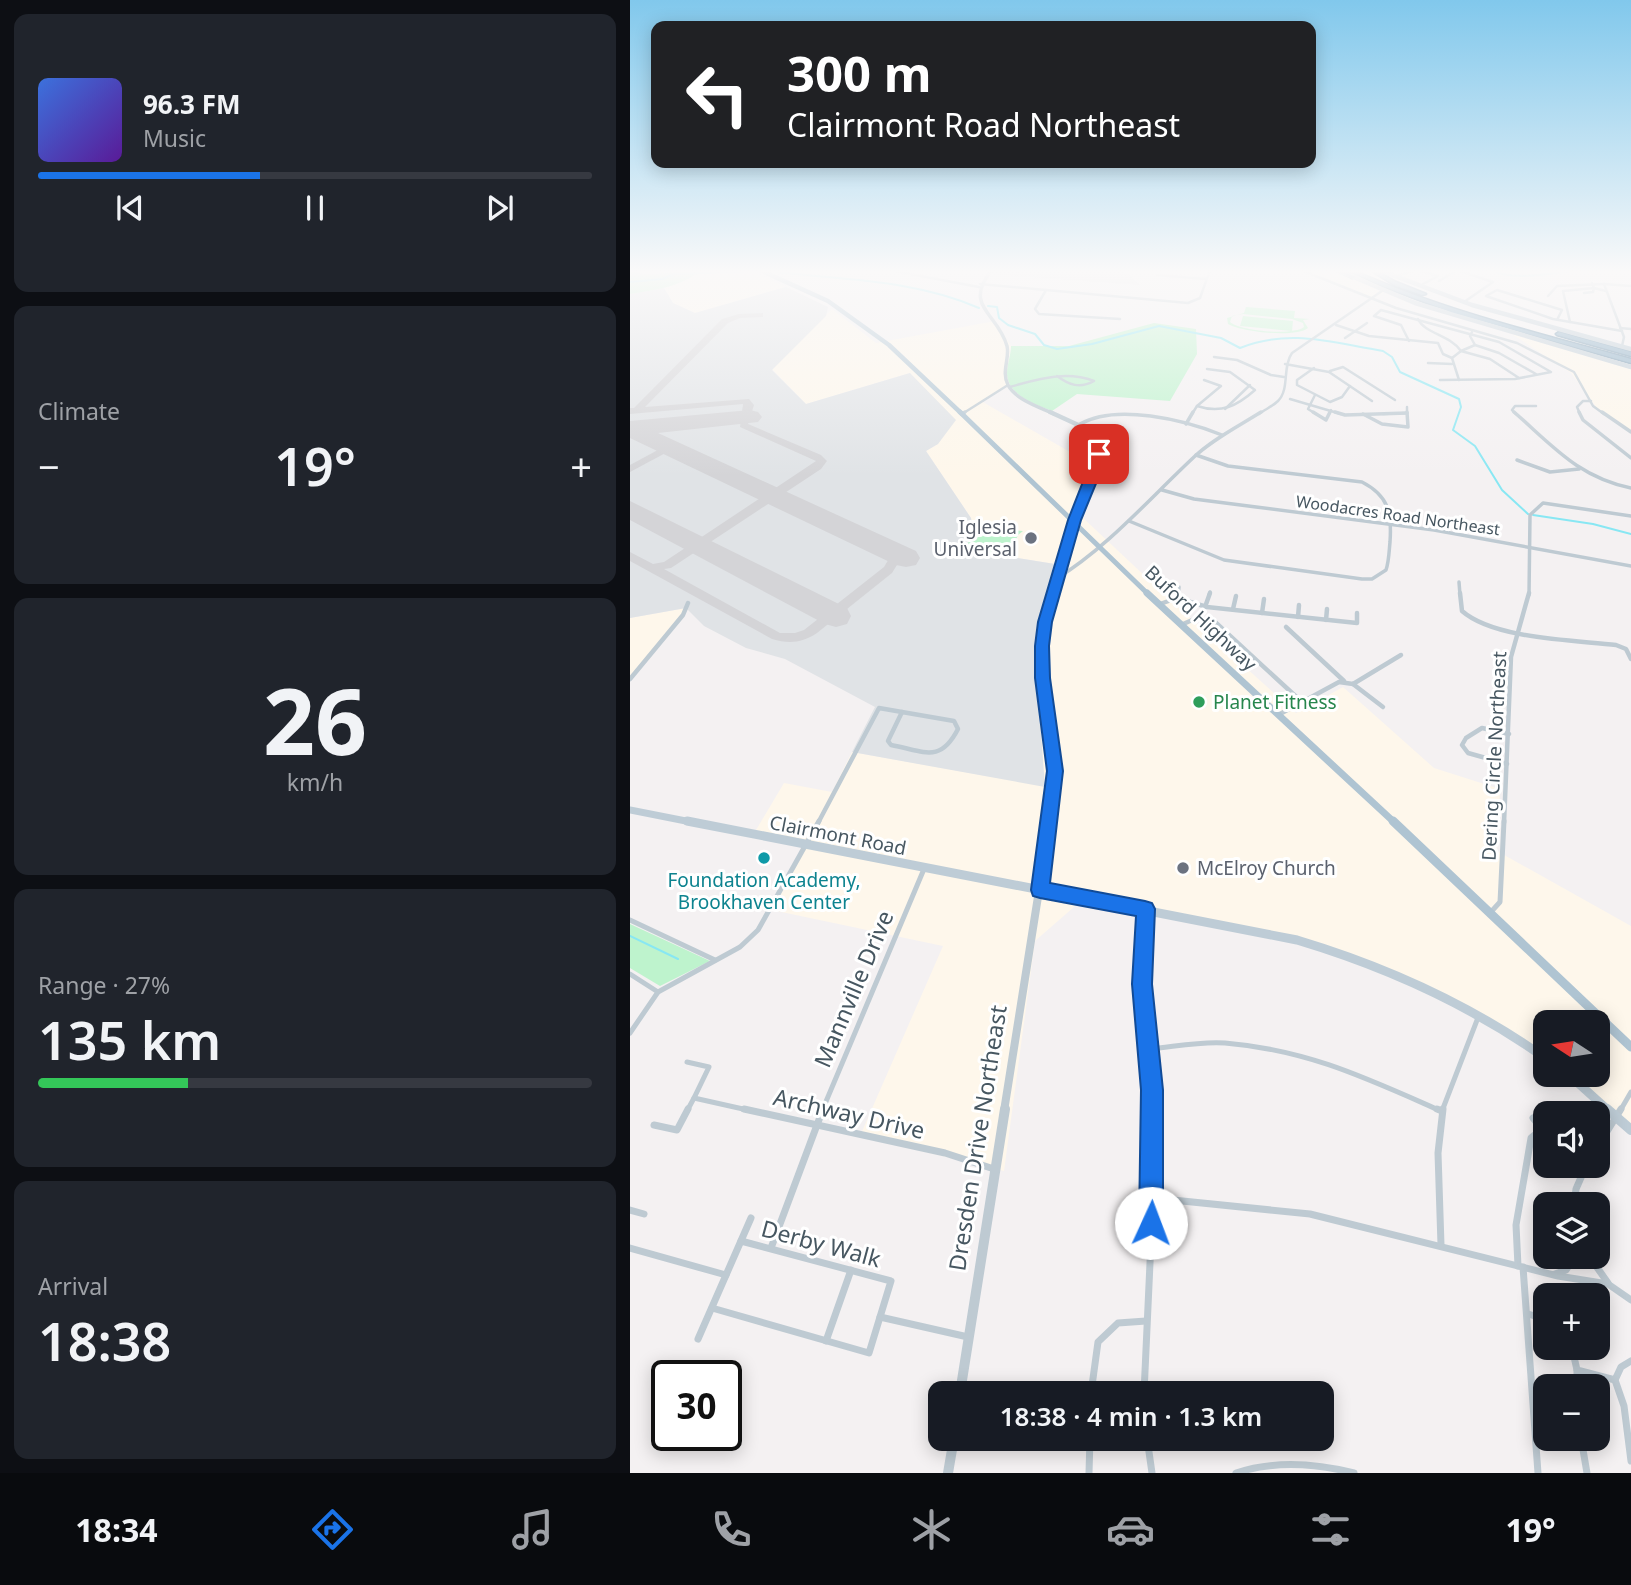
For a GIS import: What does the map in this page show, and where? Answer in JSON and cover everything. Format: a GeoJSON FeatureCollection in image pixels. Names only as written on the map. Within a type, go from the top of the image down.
{"type":"FeatureCollection","features":[{"type":"Feature","properties":{"kind":"highway"},"geometry":{"type":"LineString","coordinates":[[1553,339],[1631,361]]}},
{"type":"Feature","properties":{"kind":"highway"},"geometry":{"type":"LineString","coordinates":[[1584,339],[1631,351]]}},
{"type":"Feature","properties":{"kind":"main road","name":"Buford Highway"},"geometry":{"type":"LineString","coordinates":[[881,339],[1181,625],[1280,714],[1631,1047]]}},
{"type":"Feature","properties":{"kind":"main road"},"geometry":{"type":"LineString","coordinates":[[1538,339],[1631,367]]}},
{"type":"Feature","properties":{"kind":"main road"},"geometry":{"type":"LineString","coordinates":[[1596,339],[1631,351]]}},
{"type":"Feature","properties":{"kind":"main road","name":"Clairmont Road"},"geometry":{"type":"LineString","coordinates":[[630,810],[1145,909],[1313,945],[1419,984],[1507,1029],[1533,1049]]}},
{"type":"Feature","properties":{"kind":"main road"},"geometry":{"type":"LineString","coordinates":[[1583,1087],[1631,1130]]}},
{"type":"Feature","properties":{"kind":"street"},"geometry":{"type":"LineString","coordinates":[[1002,339],[1007,347],[1005,371],[1009,386],[1024,400],[1080,424],[1096,440],[1099,452],[1097,468],[1075,465],[1072,472]]}},
{"type":"Feature","properties":{"kind":"street"},"geometry":{"type":"LineString","coordinates":[[1056,579],[1072,572],[1162,490],[1196,455],[1278,401],[1284,392],[1284,364],[1292,353],[1313,339]]}},
{"type":"Feature","properties":{"kind":"street"},"geometry":{"type":"LineString","coordinates":[[1395,339],[1438,343],[1443,354],[1452,358]]}},
{"type":"Feature","properties":{"kind":"street"},"geometry":{"type":"LineString","coordinates":[[1453,339],[1461,351],[1490,359],[1520,378]]}},
{"type":"Feature","properties":{"kind":"street"},"geometry":{"type":"LineString","coordinates":[[1473,339],[1475,345]]}},
{"type":"Feature","properties":{"kind":"street"},"geometry":{"type":"LineString","coordinates":[[1440,380],[1520,378],[1551,372],[1512,348],[1487,339]]}},
{"type":"Feature","properties":{"kind":"street"},"geometry":{"type":"LineString","coordinates":[[1504,339],[1574,372],[1597,409],[1631,432]]}},
{"type":"Feature","properties":{"kind":"street"},"geometry":{"type":"LineString","coordinates":[[1622,346],[1624,339]]}},
{"type":"Feature","properties":{"kind":"street"},"geometry":{"type":"LineString","coordinates":[[1452,358],[1475,345],[1499,353],[1537,375]]}},
{"type":"Feature","properties":{"kind":"street"},"geometry":{"type":"LineString","coordinates":[[1214,357],[1237,360],[1268,374],[1284,377]]}},
{"type":"Feature","properties":{"kind":"street"},"geometry":{"type":"LineString","coordinates":[[1452,358],[1459,380]]}},
{"type":"Feature","properties":{"kind":"street"},"geometry":{"type":"LineString","coordinates":[[1428,363],[1452,364]]}},
{"type":"Feature","properties":{"kind":"street"},"geometry":{"type":"LineString","coordinates":[[1284,364],[1329,372],[1372,401]]}},
{"type":"Feature","properties":{"kind":"street"},"geometry":{"type":"LineString","coordinates":[[1329,372],[1343,367],[1395,400]]}},
{"type":"Feature","properties":{"kind":"street"},"geometry":{"type":"LineString","coordinates":[[1314,368],[1298,378],[1296,384],[1330,402],[1342,397],[1350,386]]}},
{"type":"Feature","properties":{"kind":"street"},"geometry":{"type":"LineString","coordinates":[[1197,406],[1211,411],[1224,410],[1253,392],[1255,388],[1230,372],[1207,369]]}},
{"type":"Feature","properties":{"kind":"street"},"geometry":{"type":"LineString","coordinates":[[962,414],[1009,386],[1057,376],[1094,381],[1086,386],[1074,386],[1064,383],[1057,376]]}},
{"type":"Feature","properties":{"kind":"street"},"geometry":{"type":"LineString","coordinates":[[1186,424],[1197,406],[1221,386],[1204,380]]}},
{"type":"Feature","properties":{"kind":"street"},"geometry":{"type":"LineString","coordinates":[[1224,410],[1250,385]]}},
{"type":"Feature","properties":{"kind":"street"},"geometry":{"type":"LineString","coordinates":[[1315,395],[1308,409],[1326,421],[1331,410]]}},
{"type":"Feature","properties":{"kind":"street"},"geometry":{"type":"LineString","coordinates":[[1290,399],[1345,415],[1407,413]]}},
{"type":"Feature","properties":{"kind":"street"},"geometry":{"type":"LineString","coordinates":[[1591,401],[1583,401],[1577,407],[1583,419],[1631,457]]}},
{"type":"Feature","properties":{"kind":"street"},"geometry":{"type":"LineString","coordinates":[[1536,406],[1515,406],[1512,410],[1580,469],[1608,483],[1631,488]]}},
{"type":"Feature","properties":{"kind":"street"},"geometry":{"type":"LineString","coordinates":[[1363,414],[1382,424],[1410,426],[1407,407]]}},
{"type":"Feature","properties":{"kind":"street"},"geometry":{"type":"LineString","coordinates":[[1080,424],[1095,416],[1107,415],[1186,424],[1223,435]]}},
{"type":"Feature","properties":{"kind":"street"},"geometry":{"type":"LineString","coordinates":[[1129,521],[1224,559],[1363,579],[1378,576],[1388,566],[1391,508],[1383,495],[1362,482],[1228,466],[1196,455]]}},
{"type":"Feature","properties":{"kind":"street"},"geometry":{"type":"LineString","coordinates":[[1517,460],[1550,472],[1580,469]]}},
{"type":"Feature","properties":{"kind":"street","name":"Dresden Drive Northeast"},"geometry":{"type":"LineString","coordinates":[[962,1381],[1018,1013],[1040,890],[1055,771],[1042,678],[1042,646],[1056,579],[1074,520],[1097,468]]}},
{"type":"Feature","properties":{"kind":"street","name":"Woodacres Road Northeast"},"geometry":{"type":"LineString","coordinates":[[1162,490],[1210,502],[1391,524],[1631,566]]}},
{"type":"Feature","properties":{"kind":"street"},"geometry":{"type":"LineString","coordinates":[[1459,582],[1461,606],[1465,614],[1488,628],[1518,633],[1530,590],[1530,515],[1543,503],[1631,516]]}},
{"type":"Feature","properties":{"kind":"street"},"geometry":{"type":"LineString","coordinates":[[1177,598],[1179,587]]}},
{"type":"Feature","properties":{"kind":"street"},"geometry":{"type":"LineString","coordinates":[[1205,607],[1210,592]]}},
{"type":"Feature","properties":{"kind":"street"},"geometry":{"type":"LineString","coordinates":[[1233,609],[1236,596]]}},
{"type":"Feature","properties":{"kind":"street"},"geometry":{"type":"LineString","coordinates":[[1160,605],[1177,598],[1205,607],[1357,623],[1357,613]]}},
{"type":"Feature","properties":{"kind":"street"},"geometry":{"type":"LineString","coordinates":[[1262,613],[1264,599]]}},
{"type":"Feature","properties":{"kind":"street"},"geometry":{"type":"LineString","coordinates":[[630,679],[677,623],[688,603]]}},
{"type":"Feature","properties":{"kind":"street"},"geometry":{"type":"LineString","coordinates":[[1298,617],[1300,605]]}},
{"type":"Feature","properties":{"kind":"street"},"geometry":{"type":"LineString","coordinates":[[1326,620],[1327,609]]}},
{"type":"Feature","properties":{"kind":"street"},"geometry":{"type":"LineString","coordinates":[[1181,625],[1199,617],[1214,621],[1303,702]]}},
{"type":"Feature","properties":{"kind":"street"},"geometry":{"type":"LineString","coordinates":[[1286,627],[1344,681],[1353,684],[1383,707]]}},
{"type":"Feature","properties":{"kind":"street","name":"Dering Circle Northeast"},"geometry":{"type":"LineString","coordinates":[[1490,913],[1500,901],[1511,657],[1518,633],[1616,645],[1626,649],[1631,659]]}},
{"type":"Feature","properties":{"kind":"street"},"geometry":{"type":"LineString","coordinates":[[1353,684],[1401,656]]}},
{"type":"Feature","properties":{"kind":"street"},"geometry":{"type":"LineString","coordinates":[[1280,714],[1344,681]]}},
{"type":"Feature","properties":{"kind":"street"},"geometry":{"type":"LineString","coordinates":[[630,1033],[658,992],[740,947],[758,930],[879,708],[902,711],[954,721],[958,729],[949,747],[939,753],[891,745],[888,741],[902,711]]}},
{"type":"Feature","properties":{"kind":"street"},"geometry":{"type":"LineString","coordinates":[[1507,764],[1472,755],[1462,746],[1466,738],[1482,728],[1509,734]]}},
{"type":"Feature","properties":{"kind":"street","name":"Mannville Drive"},"geometry":{"type":"LineString","coordinates":[[771,1248],[818,1124],[925,868]]}},
{"type":"Feature","properties":{"kind":"street"},"geometry":{"type":"LineString","coordinates":[[1144,1381],[1153,1198],[1152,1090],[1142,984],[1145,909]]}},
{"type":"Feature","properties":{"kind":"street"},"geometry":{"type":"LineString","coordinates":[[630,920],[716,960]]}},
{"type":"Feature","properties":{"kind":"street"},"geometry":{"type":"LineString","coordinates":[[630,974],[658,992]]}},
{"type":"Feature","properties":{"kind":"street"},"geometry":{"type":"LineString","coordinates":[[1441,1245],[1438,1153],[1442,1111],[1479,1014]]}},
{"type":"Feature","properties":{"kind":"street"},"geometry":{"type":"LineString","coordinates":[[1149,1049],[1223,1043],[1308,1056],[1340,1066],[1442,1111]]}},
{"type":"Feature","properties":{"kind":"street"},"geometry":{"type":"LineString","coordinates":[[654,1125],[677,1130],[694,1098],[709,1068],[687,1062]]}},
{"type":"Feature","properties":{"kind":"street"},"geometry":{"type":"LineString","coordinates":[[1610,1127],[1631,1092]]}},
{"type":"Feature","properties":{"kind":"street","name":"Archway Drive"},"geometry":{"type":"LineString","coordinates":[[694,1098],[945,1153],[995,1170]]}},
{"type":"Feature","properties":{"kind":"street"},"geometry":{"type":"LineString","coordinates":[[1533,1138],[1516,1225],[1528,1314],[1538,1473]]}},
{"type":"Feature","properties":{"kind":"street"},"geometry":{"type":"LineString","coordinates":[[1153,1198],[1310,1214],[1520,1267],[1600,1283]]}},
{"type":"Feature","properties":{"kind":"street"},"geometry":{"type":"LineString","coordinates":[[630,1219],[632,1211],[644,1214]]}},
{"type":"Feature","properties":{"kind":"street"},"geometry":{"type":"LineString","coordinates":[[698,1339],[751,1218]]}},
{"type":"Feature","properties":{"kind":"street","name":"Derby Walk"},"geometry":{"type":"LineString","coordinates":[[741,1241],[891,1281],[880,1317]]}},
{"type":"Feature","properties":{"kind":"street"},"geometry":{"type":"LineString","coordinates":[[630,1248],[726,1275]]}},
{"type":"Feature","properties":{"kind":"street"},"geometry":{"type":"LineString","coordinates":[[1554,1275],[1567,1269]]}},
{"type":"Feature","properties":{"kind":"street"},"geometry":{"type":"LineString","coordinates":[[826,1341],[851,1270]]}},
{"type":"Feature","properties":{"kind":"street"},"geometry":{"type":"LineString","coordinates":[[1610,1285],[1631,1300]]}},
{"type":"Feature","properties":{"kind":"street"},"geometry":{"type":"LineString","coordinates":[[712,1308],[869,1353],[880,1317],[969,1337]]}},
{"type":"Feature","properties":{"kind":"street"},"geometry":{"type":"LineString","coordinates":[[1528,1314],[1533,1315]]}},
{"type":"Feature","properties":{"kind":"street"},"geometry":{"type":"LineString","coordinates":[[1093,1381],[1098,1342],[1118,1323],[1146,1321]]}},
{"type":"Feature","properties":{"kind":"street"},"geometry":{"type":"LineString","coordinates":[[1575,1360],[1577,1374]]}},
{"type":"Feature","properties":{"kind":"street"},"geometry":{"type":"LineString","coordinates":[[1631,1361],[1621,1367],[1615,1380],[1624,1406],[1631,1461]]}},
{"type":"Feature","properties":{"kind":"street"},"geometry":{"type":"LineString","coordinates":[[1577,1370],[1615,1380]]}},
{"type":"Feature","properties":{"kind":"street"},"geometry":{"type":"LineString","coordinates":[[948,1473],[952,1451]]}},
{"type":"Feature","properties":{"kind":"street"},"geometry":{"type":"LineString","coordinates":[[1089,1473],[1090,1451]]}},
{"type":"Feature","properties":{"kind":"street"},"geometry":{"type":"LineString","coordinates":[[1149,1451],[1152,1473]]}},
{"type":"Feature","properties":{"kind":"street"},"geometry":{"type":"LineString","coordinates":[[1583,1451],[1587,1473]]}},
{"type":"Feature","properties":{"kind":"street"},"geometry":{"type":"LineString","coordinates":[[1237,1473],[1282,1464],[1354,1473]]}},
{"type":"Feature","properties":{"kind":"shaded area"},"geometry":{"type":"Polygon","coordinates":[[[630,339],[803,339],[772,370],[806,404],[910,373],[956,420],[938,444],[926,451],[971,518],[973,528],[967,550],[1055,564],[1037,623],[1035,650],[1045,787],[852,752],[875,707],[785,659],[746,648],[704,626],[686,608],[630,618],[630,339]]]}},
{"type":"Feature","properties":{"kind":"shaded area"},"geometry":{"type":"Polygon","coordinates":[[[802,339],[870,339],[876,343],[899,339],[1006,339],[1011,346],[1007,377],[1010,384],[981,401],[1098,468],[1081,516],[1296,713],[1343,687],[1434,768],[1500,789],[1497,851],[1631,926],[1631,1132],[1610,1113],[1610,1101],[1596,1101],[1580,1087],[1610,1087],[1610,1010],[1533,1010],[1533,1048],[1419,986],[1286,936],[1082,900],[1035,941],[1004,1171],[860,1136],[943,946],[772,910],[809,841],[756,830],[784,783],[832,792],[852,752],[1044,786],[1035,650],[1037,623],[1055,564],[966,550],[971,518],[926,451],[938,444],[945,433],[910,373],[806,404],[772,369],[802,339]]]}},
{"type":"Feature","properties":{"kind":"shaded area"},"geometry":{"type":"Polygon","coordinates":[[[1519,339],[1532,339],[1631,368],[1631,434],[1597,408],[1571,373],[1519,339]]]}},
{"type":"Feature","properties":{"kind":"shaded area"},"geometry":{"type":"Polygon","coordinates":[[[686,608],[630,679],[630,618],[686,608]]]}},
{"type":"Feature","properties":{"kind":"green space"},"geometry":{"type":"Polygon","coordinates":[[[1096,339],[1196,339],[1197,354],[1170,401],[1077,394],[1052,411],[1023,398],[1008,381],[1011,346],[1069,346],[1096,339]]]}},
{"type":"Feature","properties":{"kind":"green space"},"geometry":{"type":"Polygon","coordinates":[[[973,528],[1023,531],[1018,535],[1008,558],[966,550],[973,528]]]}},
{"type":"Feature","properties":{"kind":"green space"},"geometry":{"type":"Polygon","coordinates":[[[630,924],[710,961],[660,986],[630,968],[630,924]]]}},
{"type":"Feature","properties":{"kind":"waterway"},"geometry":{"type":"LineString","coordinates":[[1039,339],[1044,345],[1057,349],[1112,339]]}},
{"type":"Feature","properties":{"kind":"waterway"},"geometry":{"type":"LineString","coordinates":[[1222,339],[1240,348],[1281,339]]}},
{"type":"Feature","properties":{"kind":"waterway"},"geometry":{"type":"LineString","coordinates":[[1307,339],[1383,351],[1392,357],[1400,372],[1459,399],[1461,407],[1453,430],[1475,446],[1502,490],[1528,514]]}},
{"type":"Feature","properties":{"kind":"waterway"},"geometry":{"type":"LineString","coordinates":[[1533,515],[1593,524],[1631,534]]}},
{"type":"Feature","properties":{"kind":"waterway"},"geometry":{"type":"LineString","coordinates":[[630,936],[678,959]]}},
{"type":"Feature","properties":{"kind":"taxiway"},"geometry":{"type":"LineString","coordinates":[[637,410],[707,339]]}},
{"type":"Feature","properties":{"kind":"taxiway"},"geometry":{"type":"LineString","coordinates":[[637,410],[746,401],[749,405],[743,425],[822,461],[817,467],[667,565],[652,568]]}},
{"type":"Feature","properties":{"kind":"taxiway"},"geometry":{"type":"LineString","coordinates":[[630,411],[637,410]]}},
{"type":"Feature","properties":{"kind":"taxiway"},"geometry":{"type":"LineString","coordinates":[[630,469],[669,447]]}},
{"type":"Feature","properties":{"kind":"taxiway"},"geometry":{"type":"LineString","coordinates":[[630,556],[781,638],[800,637],[813,630],[888,570],[894,560]]}},
{"type":"Feature","properties":{"kind":"runway"},"geometry":{"type":"LineString","coordinates":[[630,428],[750,417]]}},
{"type":"Feature","properties":{"kind":"runway"},"geometry":{"type":"LineString","coordinates":[[630,429],[906,558]]}},
{"type":"Feature","properties":{"kind":"runway"},"geometry":{"type":"LineString","coordinates":[[630,509],[836,616]]}},
{"type":"Feature","properties":{"kind":"place","name":"Iglesia Universal"},"geometry":{"type":"Point","coordinates":[1031,538]}},
{"type":"Feature","properties":{"kind":"place","name":"Planet Fitness"},"geometry":{"type":"Point","coordinates":[1199,702]}},
{"type":"Feature","properties":{"kind":"place","name":"Foundation Academy, Brookhaven Center"},"geometry":{"type":"Point","coordinates":[764,858]}},
{"type":"Feature","properties":{"kind":"place","name":"McElroy Church"},"geometry":{"type":"Point","coordinates":[1183,868]}},
{"type":"Feature","properties":{"kind":"route"},"geometry":{"type":"LineString","coordinates":[[1099,454],[1098,464],[1074,520],[1045,622],[1042,678],[1052,739],[1055,788],[1040,890],[1145,909],[1142,984],[1152,1090],[1151,1223]]}}]}
